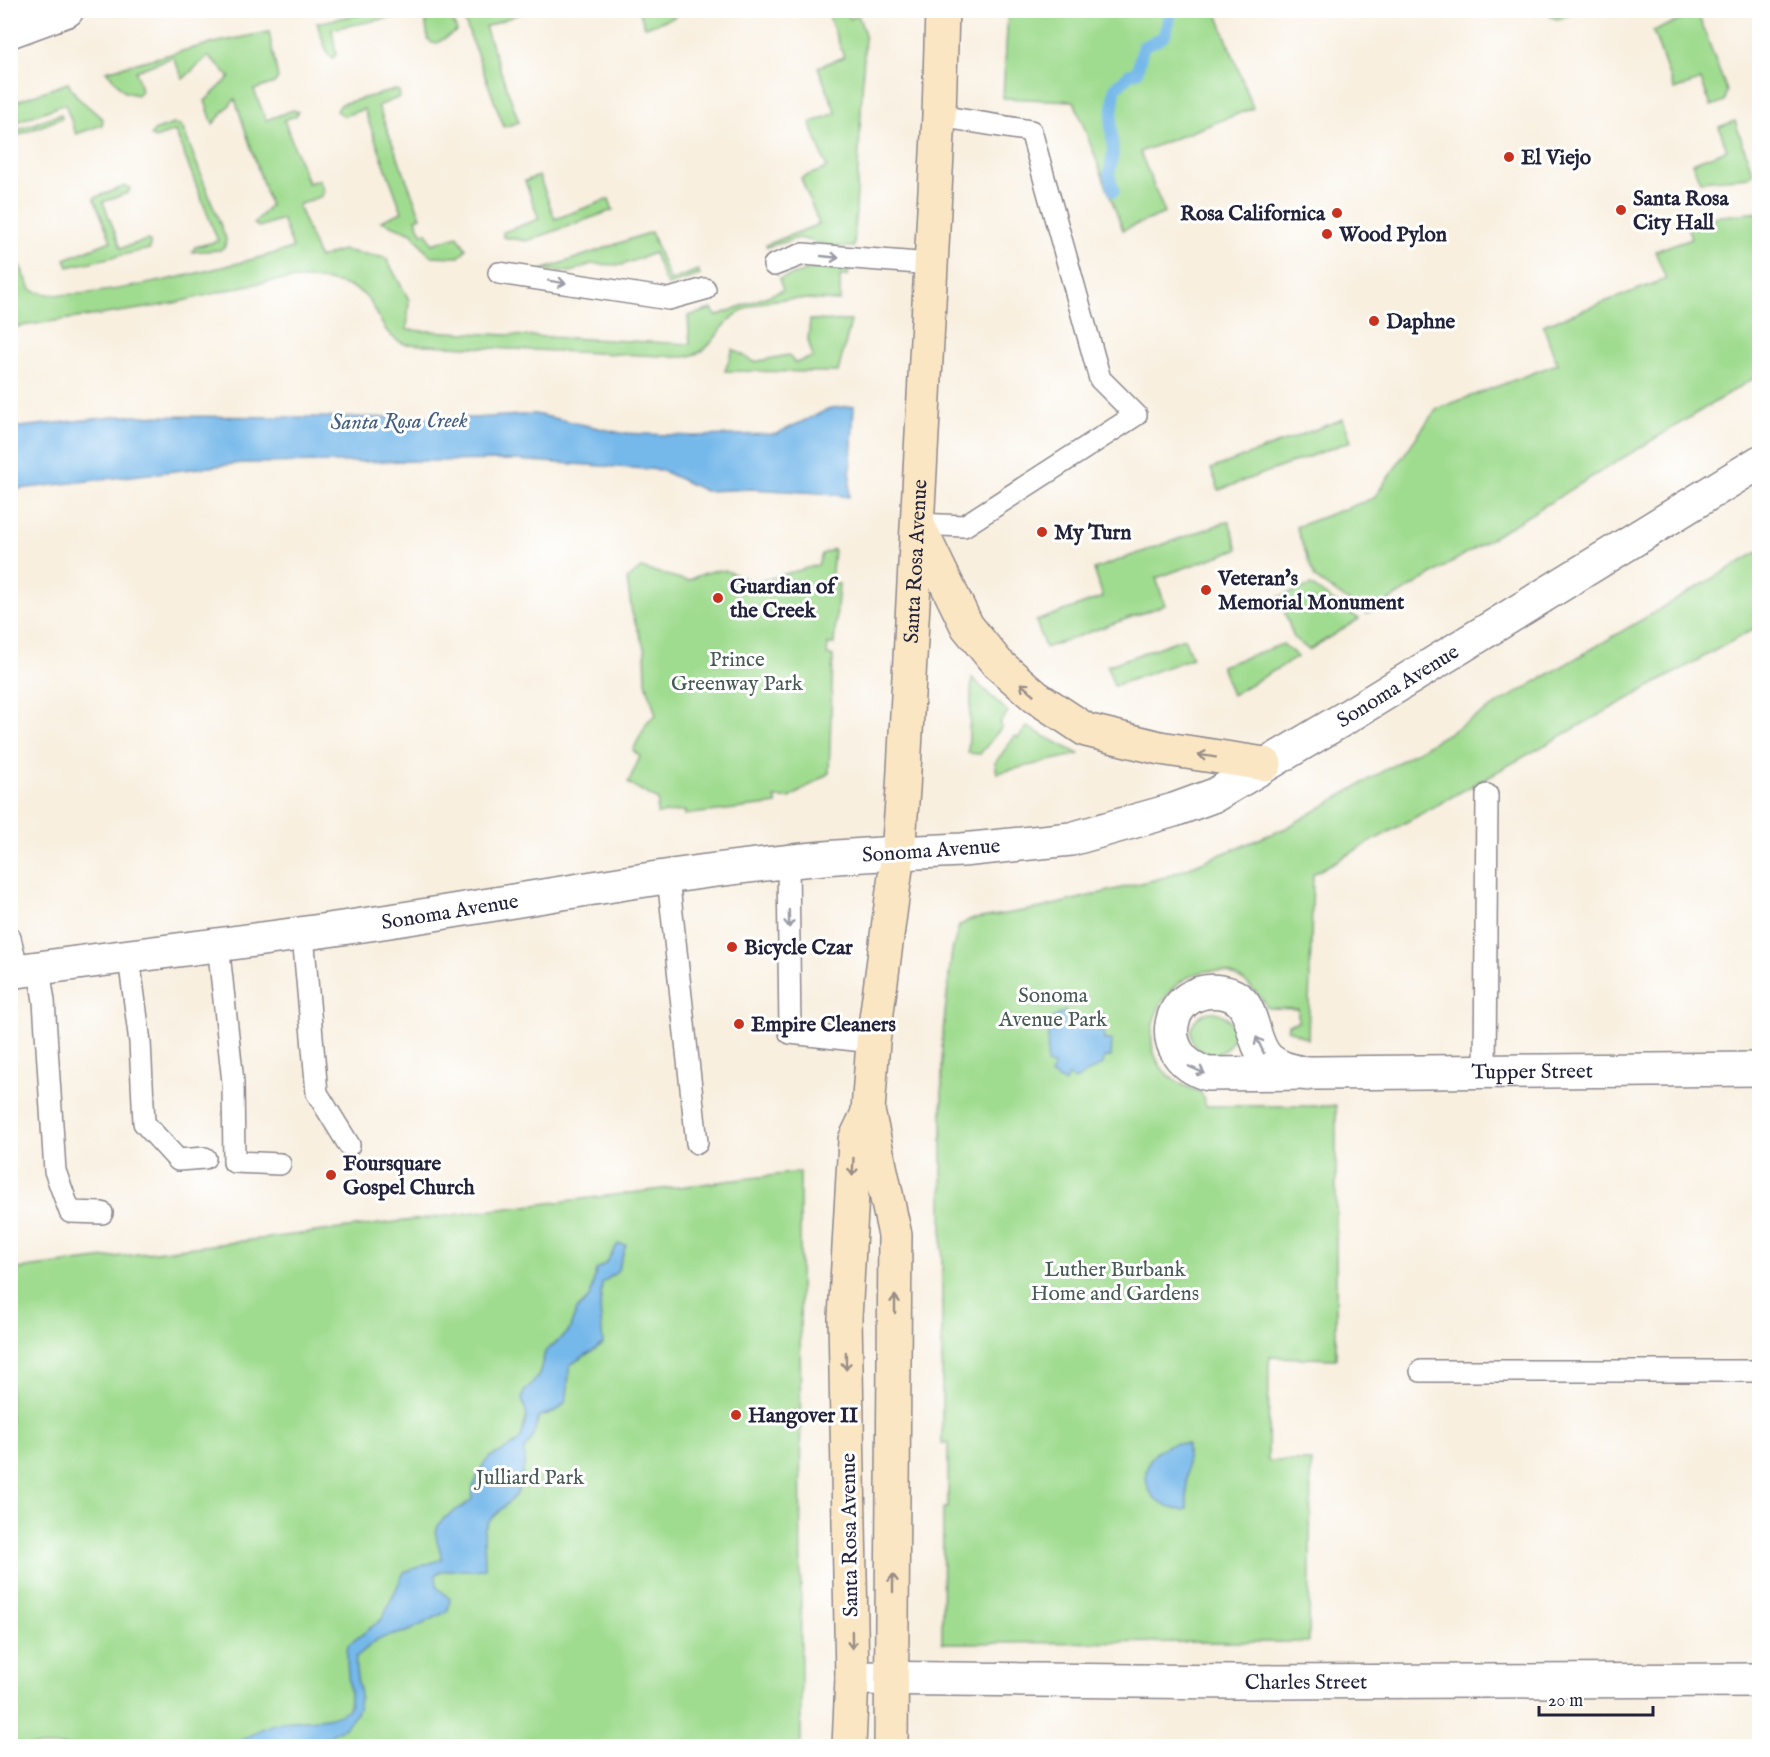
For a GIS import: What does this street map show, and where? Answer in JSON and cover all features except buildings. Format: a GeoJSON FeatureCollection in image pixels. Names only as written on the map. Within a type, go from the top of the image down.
{"type":"FeatureCollection","features":[{"type":"Feature","properties":{"kind":"main road","name":"Santa Rosa Avenue"},"geometry":{"type":"LineString","coordinates":[[891,1746],[895,1235],[868,1111],[873,1042],[898,853],[939,116],[942,10]]}},
{"type":"Feature","properties":{"kind":"main road"},"geometry":{"type":"LineString","coordinates":[[917,524],[967,626],[997,663],[1036,697],[1086,730],[1160,748],[1264,764]]}},
{"type":"Feature","properties":{"kind":"main road","name":"Santa Rosa Avenue"},"geometry":{"type":"LineString","coordinates":[[849,1746],[852,1678],[845,1318],[855,1140],[868,1111]]}},
{"type":"Feature","properties":{"kind":"street"},"geometry":{"type":"LineString","coordinates":[[10,31],[63,11]]}},
{"type":"Feature","properties":{"kind":"street","name":"Sonoma Avenue"},"geometry":{"type":"LineString","coordinates":[[22,970],[303,935],[788,861],[962,850],[1071,839],[1174,810],[1215,795],[1345,718],[1760,462]]}},
{"type":"Feature","properties":{"kind":"street","name":"Tupper Street"},"geometry":{"type":"LineString","coordinates":[[1307,1074],[1760,1069]]}},
{"type":"Feature","properties":{"kind":"street","name":"Charles Street"},"geometry":{"type":"LineString","coordinates":[[852,1678],[1235,1682],[1760,1680]]}},
{"type":"Feature","properties":{"kind":"lane"},"geometry":{"type":"LineString","coordinates":[[917,524],[964,526],[1136,416],[1100,379],[1031,131],[939,116]]}},
{"type":"Feature","properties":{"kind":"lane"},"geometry":{"type":"LineString","coordinates":[[774,265],[803,254],[931,264]]}},
{"type":"Feature","properties":{"kind":"lane"},"geometry":{"type":"LineString","coordinates":[[499,273],[669,299],[705,289]]}},
{"type":"Feature","properties":{"kind":"lane"},"geometry":{"type":"LineString","coordinates":[[1485,1072],[1487,795]]}},
{"type":"Feature","properties":{"kind":"lane"},"geometry":{"type":"LineString","coordinates":[[788,861],[790,1033],[873,1042]]}},
{"type":"Feature","properties":{"kind":"lane"},"geometry":{"type":"LineString","coordinates":[[668,878],[697,1143]]}},
{"type":"Feature","properties":{"kind":"lane"},"geometry":{"type":"LineString","coordinates":[[303,935],[317,1093],[349,1145]]}},
{"type":"Feature","properties":{"kind":"lane"},"geometry":{"type":"LineString","coordinates":[[10,938],[22,970],[44,1001],[55,1172],[70,1212],[102,1213]]}},
{"type":"Feature","properties":{"kind":"lane"},"geometry":{"type":"LineString","coordinates":[[218,944],[233,1082],[234,1162],[280,1164]]}},
{"type":"Feature","properties":{"kind":"lane"},"geometry":{"type":"LineString","coordinates":[[129,958],[140,1042],[144,1123],[178,1160],[205,1158]]}},
{"type":"Feature","properties":{"kind":"lane"},"geometry":{"type":"LineString","coordinates":[[1421,1371],[1760,1371]]}},
{"type":"Feature","properties":{"kind":"green space"},"geometry":{"type":"Polygon","coordinates":[[[379,10],[449,11],[457,31],[437,43],[432,43],[428,39],[424,11],[332,29],[336,54],[333,58],[328,55],[317,23],[379,10]]]}},
{"type":"Feature","properties":{"kind":"green space"},"geometry":{"type":"Polygon","coordinates":[[[461,11],[527,11],[485,27],[519,122],[504,127],[461,11]]]}},
{"type":"Feature","properties":{"kind":"green space"},"geometry":{"type":"Polygon","coordinates":[[[639,11],[672,11],[675,17],[645,27],[639,11]]]}},
{"type":"Feature","properties":{"kind":"green space"},"geometry":{"type":"Polygon","coordinates":[[[827,11],[846,11],[850,19],[858,15],[865,34],[854,247],[834,247],[799,238],[767,247],[766,245],[819,224],[801,178],[827,168],[810,123],[836,113],[818,67],[844,57],[827,11]]]}},
{"type":"Feature","properties":{"kind":"green space"},"geometry":{"type":"Polygon","coordinates":[[[1008,11],[1216,11],[1253,108],[1140,152],[1165,213],[1123,230],[1074,101],[1003,98],[1008,11]]]}},
{"type":"Feature","properties":{"kind":"green space"},"geometry":{"type":"Polygon","coordinates":[[[1548,11],[1581,11],[1557,19],[1551,17],[1548,11]]]}},
{"type":"Feature","properties":{"kind":"green space"},"geometry":{"type":"Polygon","coordinates":[[[1682,11],[1697,11],[1727,91],[1725,101],[1711,106],[1701,80],[1674,90],[1653,31],[1685,18],[1682,11]]]}},
{"type":"Feature","properties":{"kind":"green space"},"geometry":{"type":"Polygon","coordinates":[[[269,32],[278,78],[274,83],[254,90],[266,120],[293,110],[298,112],[296,116],[284,120],[308,183],[319,180],[324,191],[322,196],[298,205],[319,258],[342,250],[386,258],[409,300],[407,330],[690,344],[688,316],[712,309],[716,316],[783,290],[779,279],[816,268],[849,269],[848,276],[840,276],[840,301],[782,299],[754,305],[729,321],[711,344],[701,352],[684,357],[405,344],[387,332],[373,306],[359,291],[325,281],[302,279],[279,280],[164,305],[11,328],[11,262],[17,260],[31,289],[50,294],[79,294],[158,282],[293,248],[282,219],[259,227],[254,224],[270,205],[235,99],[213,124],[205,101],[230,77],[208,56],[183,79],[173,57],[136,71],[141,91],[137,95],[125,92],[106,71],[209,44],[269,32]]]}},
{"type":"Feature","properties":{"kind":"green space"},"geometry":{"type":"Polygon","coordinates":[[[68,83],[77,97],[103,119],[102,125],[76,134],[65,104],[11,124],[11,103],[68,83]]]}},
{"type":"Feature","properties":{"kind":"green space"},"geometry":{"type":"Polygon","coordinates":[[[395,90],[399,91],[400,97],[378,106],[421,217],[416,219],[422,233],[427,232],[432,244],[458,236],[466,249],[459,257],[430,256],[412,233],[381,221],[402,212],[364,109],[344,116],[337,111],[341,104],[395,90]]]}},
{"type":"Feature","properties":{"kind":"green space"},"geometry":{"type":"Polygon","coordinates":[[[61,114],[62,118],[11,138],[11,132],[61,114]]]}},
{"type":"Feature","properties":{"kind":"green space"},"geometry":{"type":"Polygon","coordinates":[[[1735,121],[1753,174],[1749,177],[1700,181],[1692,163],[1727,150],[1719,127],[1735,121]]]}},
{"type":"Feature","properties":{"kind":"green space"},"geometry":{"type":"Polygon","coordinates":[[[173,124],[180,125],[184,131],[226,239],[225,246],[220,250],[192,252],[195,247],[218,241],[175,131],[155,138],[151,136],[154,131],[173,124]]]}},
{"type":"Feature","properties":{"kind":"green space"},"geometry":{"type":"Polygon","coordinates":[[[539,176],[555,219],[609,199],[613,210],[527,241],[503,237],[503,232],[539,219],[525,181],[539,176]]]}},
{"type":"Feature","properties":{"kind":"green space"},"geometry":{"type":"Polygon","coordinates":[[[125,186],[130,188],[128,193],[103,202],[121,248],[147,240],[150,241],[150,249],[68,267],[65,259],[111,241],[94,198],[125,186]]]}},
{"type":"Feature","properties":{"kind":"green space"},"geometry":{"type":"Polygon","coordinates":[[[1759,212],[1759,375],[1367,614],[1315,578],[1296,527],[1374,498],[1436,409],[1557,364],[1543,325],[1666,279],[1655,251],[1691,238],[1685,220],[1759,212]]]}},
{"type":"Feature","properties":{"kind":"green space"},"geometry":{"type":"Polygon","coordinates":[[[651,232],[670,281],[698,270],[700,275],[668,285],[654,253],[622,265],[591,264],[571,272],[542,270],[651,232]]]}},
{"type":"Feature","properties":{"kind":"green space"},"geometry":{"type":"Polygon","coordinates":[[[810,320],[851,321],[838,372],[725,371],[733,349],[754,362],[788,355],[795,363],[813,357],[808,340],[810,320]]]}},
{"type":"Feature","properties":{"kind":"green space"},"geometry":{"type":"Polygon","coordinates":[[[1343,419],[1351,441],[1219,490],[1211,469],[1343,419]]]}},
{"type":"Feature","properties":{"kind":"green space"},"geometry":{"type":"Polygon","coordinates":[[[1229,521],[1238,549],[1156,578],[1165,605],[1045,648],[1036,621],[1103,597],[1094,569],[1229,521]]]}},
{"type":"Feature","properties":{"kind":"green space","name":"Prince Greenway Park"},"geometry":{"type":"Polygon","coordinates":[[[834,549],[831,582],[839,584],[834,644],[828,644],[827,655],[833,656],[829,773],[790,798],[775,798],[777,804],[684,815],[685,811],[657,814],[658,800],[628,783],[640,757],[633,750],[648,721],[656,715],[646,682],[645,650],[632,613],[627,579],[641,568],[688,581],[720,570],[728,571],[753,583],[818,565],[822,554],[834,549]]]}},
{"type":"Feature","properties":{"kind":"green space","name":"Luther Burbank Home and Gardens"},"geometry":{"type":"Polygon","coordinates":[[[1759,551],[1759,626],[1313,874],[1308,1039],[1287,1029],[1289,1024],[1298,1022],[1298,1009],[1268,1008],[1241,979],[1212,971],[1186,978],[1166,997],[1153,1023],[1153,1050],[1168,1075],[1201,1092],[1206,1106],[1336,1106],[1336,1359],[1270,1357],[1269,1362],[1268,1461],[1311,1461],[1309,1642],[942,1643],[943,1508],[948,1508],[948,1443],[942,1443],[942,1040],[952,951],[959,926],[969,920],[1041,908],[1165,877],[1286,828],[1759,551]]]}},
{"type":"Feature","properties":{"kind":"green space"},"geometry":{"type":"Polygon","coordinates":[[[1311,585],[1359,619],[1309,650],[1294,638],[1279,597],[1311,585]]]}},
{"type":"Feature","properties":{"kind":"green space"},"geometry":{"type":"Polygon","coordinates":[[[1184,638],[1192,658],[1114,686],[1107,666],[1184,638]]]}},
{"type":"Feature","properties":{"kind":"green space"},"geometry":{"type":"Polygon","coordinates":[[[1283,644],[1298,657],[1232,695],[1221,666],[1283,644]]]}},
{"type":"Feature","properties":{"kind":"green space"},"geometry":{"type":"Polygon","coordinates":[[[972,678],[1008,712],[999,724],[1002,727],[980,754],[968,753],[972,678]]]}},
{"type":"Feature","properties":{"kind":"green space"},"geometry":{"type":"Polygon","coordinates":[[[1027,727],[1079,754],[997,773],[995,763],[1015,736],[1018,738],[1027,727]]]}},
{"type":"Feature","properties":{"kind":"green space"},"geometry":{"type":"Polygon","coordinates":[[[1212,1012],[1220,1013],[1227,1018],[1232,1025],[1232,1041],[1227,1048],[1220,1053],[1212,1054],[1204,1053],[1197,1048],[1192,1041],[1191,1033],[1192,1025],[1197,1018],[1204,1013],[1212,1012]]]}},
{"type":"Feature","properties":{"kind":"green space","name":"Julliard Park"},"geometry":{"type":"Polygon","coordinates":[[[800,1172],[801,1746],[11,1746],[10,1270],[800,1172]]]}},
{"type":"Feature","properties":{"kind":"water","name":"Santa Rosa Creek"},"geometry":{"type":"Polygon","coordinates":[[[854,406],[849,497],[752,489],[705,491],[661,470],[514,460],[243,463],[11,490],[11,428],[121,416],[474,418],[535,414],[621,433],[694,436],[776,434],[831,408],[854,406]]]}},
{"type":"Feature","properties":{"kind":"water"},"geometry":{"type":"Polygon","coordinates":[[[1065,1011],[1068,1018],[1075,1015],[1104,1032],[1104,1040],[1112,1040],[1111,1057],[1104,1057],[1103,1064],[1075,1080],[1068,1076],[1065,1083],[1050,1074],[1054,1067],[1047,1064],[1048,1030],[1054,1026],[1050,1020],[1065,1011]]]}},
{"type":"Feature","properties":{"kind":"water"},"geometry":{"type":"Polygon","coordinates":[[[618,1244],[626,1245],[617,1272],[602,1283],[600,1308],[603,1344],[570,1365],[566,1399],[563,1405],[558,1410],[539,1416],[532,1439],[524,1450],[525,1463],[517,1494],[489,1521],[484,1530],[485,1568],[448,1570],[436,1574],[437,1587],[450,1599],[448,1611],[409,1631],[378,1639],[356,1657],[360,1702],[350,1722],[337,1732],[303,1743],[233,1746],[257,1731],[276,1723],[332,1717],[347,1710],[350,1697],[348,1645],[382,1619],[404,1572],[442,1559],[436,1535],[437,1528],[444,1518],[472,1499],[473,1487],[483,1465],[490,1457],[514,1445],[521,1438],[527,1415],[522,1399],[524,1392],[539,1375],[545,1352],[569,1331],[576,1311],[590,1297],[596,1270],[605,1264],[618,1244]]]}},
{"type":"Feature","properties":{"kind":"water"},"geometry":{"type":"Polygon","coordinates":[[[1176,1443],[1187,1444],[1187,1509],[1184,1510],[1169,1507],[1157,1501],[1146,1480],[1147,1468],[1152,1458],[1162,1449],[1176,1443]]]}},
{"type":"Feature","properties":{"kind":"waterway"},"geometry":{"type":"LineString","coordinates":[[1114,191],[1109,175],[1113,153],[1111,125],[1115,88],[1130,74],[1137,72],[1143,47],[1164,36],[1172,10]]}},
{"type":"Feature","properties":{"kind":"place","name":"El Viejo"},"geometry":{"type":"Point","coordinates":[1509,157]}},
{"type":"Feature","properties":{"kind":"place","name":"Santa Rosa City Hall"},"geometry":{"type":"Point","coordinates":[1621,210]}},
{"type":"Feature","properties":{"kind":"place","name":"Rosa Californica"},"geometry":{"type":"Point","coordinates":[1337,213]}},
{"type":"Feature","properties":{"kind":"place","name":"Wood Pylon"},"geometry":{"type":"Point","coordinates":[1327,234]}},
{"type":"Feature","properties":{"kind":"place","name":"Daphne"},"geometry":{"type":"Point","coordinates":[1374,321]}},
{"type":"Feature","properties":{"kind":"place","name":"My Turn"},"geometry":{"type":"Point","coordinates":[1042,532]}},
{"type":"Feature","properties":{"kind":"place","name":"Veteran's Memorial Monument"},"geometry":{"type":"Point","coordinates":[1206,590]}},
{"type":"Feature","properties":{"kind":"place","name":"Guardian of the Creek"},"geometry":{"type":"Point","coordinates":[718,598]}},
{"type":"Feature","properties":{"kind":"place","name":"Bicycle Czar"},"geometry":{"type":"Point","coordinates":[732,947]}},
{"type":"Feature","properties":{"kind":"place","name":"Empire Cleaners"},"geometry":{"type":"Point","coordinates":[739,1024]}},
{"type":"Feature","properties":{"kind":"place","name":"Foursquare Gospel Church"},"geometry":{"type":"Point","coordinates":[331,1175]}},
{"type":"Feature","properties":{"kind":"place","name":"Hangover II"},"geometry":{"type":"Point","coordinates":[736,1415]}},
{"type":"Feature","properties":{"kind":"park label","name":"Sonoma Avenue Park"},"geometry":{"type":"Point","coordinates":[1053,1007]}}]}
